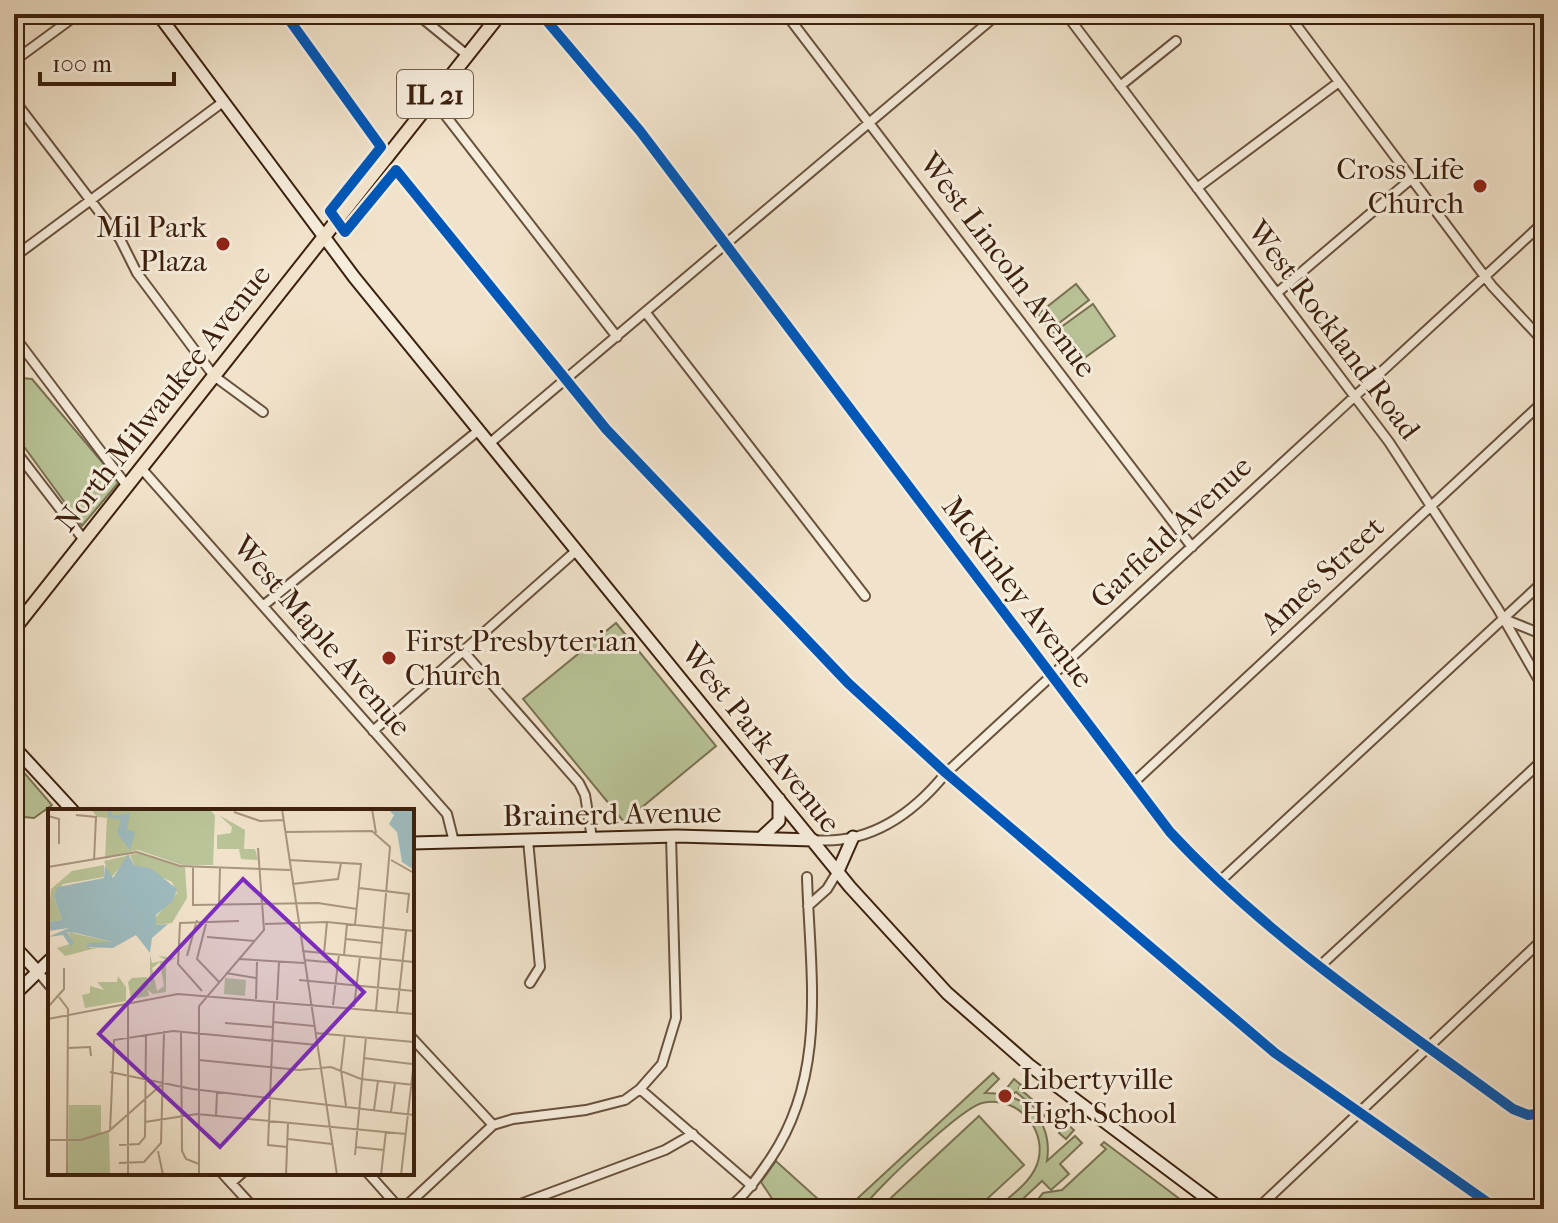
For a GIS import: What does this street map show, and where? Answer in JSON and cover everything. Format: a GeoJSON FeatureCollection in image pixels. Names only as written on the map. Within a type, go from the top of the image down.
{"type":"FeatureCollection","features":[{"type":"Feature","properties":{"kind":"main road","name":"West Park Avenue"},"geometry":{"type":"LineString","coordinates":[[158,14],[323,236],[850,887],[947,993],[1029,1065],[1221,1209]]}},
{"type":"Feature","properties":{"kind":"main road","name":"IL 21"},"geometry":{"type":"LineString","coordinates":[[323,236],[500,14]]}},
{"type":"Feature","properties":{"kind":"main road","name":"North Milwaukee Avenue"},"geometry":{"type":"LineString","coordinates":[[14,629],[323,236]]}},
{"type":"Feature","properties":{"kind":"main road"},"geometry":{"type":"LineString","coordinates":[[14,747],[71,809]]}},
{"type":"Feature","properties":{"kind":"main road"},"geometry":{"type":"LineString","coordinates":[[763,836],[779,821],[779,798]]}},
{"type":"Feature","properties":{"kind":"main road","name":"Brainerd Avenue"},"geometry":{"type":"LineString","coordinates":[[414,843],[671,836],[763,836],[813,840]]}},
{"type":"Feature","properties":{"kind":"main road"},"geometry":{"type":"LineString","coordinates":[[838,871],[853,837]]}},
{"type":"Feature","properties":{"kind":"main road"},"geometry":{"type":"LineString","coordinates":[[14,946],[38,972]]}},
{"type":"Feature","properties":{"kind":"main road"},"geometry":{"type":"LineString","coordinates":[[14,995],[48,962]]}},
{"type":"Feature","properties":{"kind":"street"},"geometry":{"type":"LineString","coordinates":[[14,61],[78,14]]}},
{"type":"Feature","properties":{"kind":"street"},"geometry":{"type":"LineString","coordinates":[[417,14],[467,55]]}},
{"type":"Feature","properties":{"kind":"street","name":"McKinley Avenue"},"geometry":{"type":"LineString","coordinates":[[541,14],[640,131],[1170,832],[1219,882],[1320,966],[1513,1109],[1540,1114]]}},
{"type":"Feature","properties":{"kind":"street","name":"West Lincoln Avenue"},"geometry":{"type":"LineString","coordinates":[[786,14],[1192,547]]}},
{"type":"Feature","properties":{"kind":"street"},"geometry":{"type":"LineString","coordinates":[[490,443],[998,14]]}},
{"type":"Feature","properties":{"kind":"street","name":"West Rockland Road"},"geometry":{"type":"LineString","coordinates":[[1066,14],[1354,394],[1432,505],[1544,689]]}},
{"type":"Feature","properties":{"kind":"street"},"geometry":{"type":"LineString","coordinates":[[1288,14],[1485,277],[1544,342]]}},
{"type":"Feature","properties":{"kind":"street"},"geometry":{"type":"LineString","coordinates":[[1120,86],[1176,41]]}},
{"type":"Feature","properties":{"kind":"street"},"geometry":{"type":"LineString","coordinates":[[1197,188],[1339,82]]}},
{"type":"Feature","properties":{"kind":"street"},"geometry":{"type":"LineString","coordinates":[[432,98],[617,337]]}},
{"type":"Feature","properties":{"kind":"street"},"geometry":{"type":"LineString","coordinates":[[14,100],[120,239],[137,273],[214,376],[263,412]]}},
{"type":"Feature","properties":{"kind":"street"},"geometry":{"type":"LineString","coordinates":[[14,257],[223,102]]}},
{"type":"Feature","properties":{"kind":"street"},"geometry":{"type":"LineString","coordinates":[[1277,293],[1411,179]]}},
{"type":"Feature","properties":{"kind":"street","name":"Garfield Avenue"},"geometry":{"type":"LineString","coordinates":[[813,840],[853,837],[899,820],[1354,394],[1544,222]]}},
{"type":"Feature","properties":{"kind":"street"},"geometry":{"type":"LineString","coordinates":[[646,313],[865,596]]}},
{"type":"Feature","properties":{"kind":"street"},"geometry":{"type":"LineString","coordinates":[[14,336],[127,486]]}},
{"type":"Feature","properties":{"kind":"street","name":"Ames Street"},"geometry":{"type":"LineString","coordinates":[[1132,784],[1544,401]]}},
{"type":"Feature","properties":{"kind":"street"},"geometry":{"type":"LineString","coordinates":[[264,605],[479,430]]}},
{"type":"Feature","properties":{"kind":"street"},"geometry":{"type":"LineString","coordinates":[[14,449],[84,540]]}},
{"type":"Feature","properties":{"kind":"street","name":"West Maple Avenue"},"geometry":{"type":"LineString","coordinates":[[141,468],[447,814],[454,842]]}},
{"type":"Feature","properties":{"kind":"street"},"geometry":{"type":"LineString","coordinates":[[373,731],[577,550]]}},
{"type":"Feature","properties":{"kind":"street"},"geometry":{"type":"LineString","coordinates":[[1219,882],[1544,581]]}},
{"type":"Feature","properties":{"kind":"street"},"geometry":{"type":"LineString","coordinates":[[1503,618],[1544,635]]}},
{"type":"Feature","properties":{"kind":"street"},"geometry":{"type":"LineString","coordinates":[[463,651],[579,783],[585,795],[592,838]]}},
{"type":"Feature","properties":{"kind":"street"},"geometry":{"type":"LineString","coordinates":[[1320,966],[1544,759]]}},
{"type":"Feature","properties":{"kind":"street"},"geometry":{"type":"LineString","coordinates":[[370,1175],[402,1209],[493,1125],[513,1119],[586,1110],[625,1100],[640,1089],[662,1064],[676,1018],[671,836]]}},
{"type":"Feature","properties":{"kind":"street"},"geometry":{"type":"LineString","coordinates":[[528,840],[540,967],[530,983]]}},
{"type":"Feature","properties":{"kind":"street"},"geometry":{"type":"LineString","coordinates":[[808,906],[827,889],[838,871]]}},
{"type":"Feature","properties":{"kind":"street"},"geometry":{"type":"LineString","coordinates":[[727,1209],[752,1186],[792,1122],[806,1084],[813,1030],[807,877]]}},
{"type":"Feature","properties":{"kind":"street"},"geometry":{"type":"LineString","coordinates":[[827,889],[850,887]]}},
{"type":"Feature","properties":{"kind":"street"},"geometry":{"type":"LineString","coordinates":[[1257,1209],[1544,938]]}},
{"type":"Feature","properties":{"kind":"street"},"geometry":{"type":"LineString","coordinates":[[38,972],[48,984]]}},
{"type":"Feature","properties":{"kind":"street"},"geometry":{"type":"LineString","coordinates":[[414,1040],[493,1125]]}},
{"type":"Feature","properties":{"kind":"street"},"geometry":{"type":"LineString","coordinates":[[640,1089],[752,1186]]}},
{"type":"Feature","properties":{"kind":"street"},"geometry":{"type":"LineString","coordinates":[[507,1209],[665,1150],[693,1134]]}},
{"type":"Feature","properties":{"kind":"street"},"geometry":{"type":"LineString","coordinates":[[224,1175],[255,1209]]}},
{"type":"Feature","properties":{"kind":"street"},"geometry":{"type":"LineString","coordinates":[[231,1183],[240,1175]]}},
{"type":"Feature","properties":{"kind":"green space"},"geometry":{"type":"Polygon","coordinates":[[[1076,284],[1089,300],[1050,330],[1038,314],[1076,284]]]}},
{"type":"Feature","properties":{"kind":"green space"},"geometry":{"type":"Polygon","coordinates":[[[1093,304],[1115,336],[1076,364],[1053,333],[1093,304]]]}},
{"type":"Feature","properties":{"kind":"green space"},"geometry":{"type":"Polygon","coordinates":[[[22,378],[32,379],[119,482],[82,526],[14,433],[14,384],[22,378]]]}},
{"type":"Feature","properties":{"kind":"green space"},"geometry":{"type":"Polygon","coordinates":[[[616,623],[716,746],[624,822],[523,699],[616,623]]]}},
{"type":"Feature","properties":{"kind":"green space"},"geometry":{"type":"Polygon","coordinates":[[[14,761],[52,805],[34,818],[14,816],[14,761]]]}},
{"type":"Feature","properties":{"kind":"green space"},"geometry":{"type":"Polygon","coordinates":[[[993,1073],[999,1079],[985,1093],[1012,1098],[1033,1112],[1045,1133],[1047,1161],[1075,1136],[1082,1143],[1060,1164],[1069,1174],[1051,1190],[1042,1181],[1012,1209],[996,1209],[1032,1175],[1039,1156],[1039,1143],[1036,1131],[1020,1111],[996,1102],[982,1103],[919,1150],[862,1209],[846,1209],[993,1073]]]}},
{"type":"Feature","properties":{"kind":"green space"},"geometry":{"type":"Polygon","coordinates":[[[1014,1079],[1021,1085],[1019,1088],[1064,1127],[1067,1124],[1074,1130],[1066,1139],[1059,1133],[1061,1130],[1007,1088],[1014,1079]]]}},
{"type":"Feature","properties":{"kind":"green space"},"geometry":{"type":"Polygon","coordinates":[[[979,1116],[1024,1165],[976,1209],[879,1209],[979,1116]]]}},
{"type":"Feature","properties":{"kind":"green space"},"geometry":{"type":"Polygon","coordinates":[[[1104,1142],[1193,1209],[1030,1209],[1043,1193],[1062,1190],[1106,1149],[1101,1145],[1104,1142]]]}},
{"type":"Feature","properties":{"kind":"green space"},"geometry":{"type":"Polygon","coordinates":[[[776,1161],[829,1209],[779,1209],[761,1182],[776,1161]]]}},
{"type":"Feature","properties":{"kind":"cycle path"},"geometry":{"type":"LineString","coordinates":[[285,14],[381,147],[330,211],[345,232],[396,170],[606,429],[848,683],[946,773],[1275,1053],[1497,1209]]}},
{"type":"Feature","properties":{"kind":"cycle path"},"geometry":{"type":"LineString","coordinates":[[541,14],[640,131],[1170,832],[1249,909],[1379,1012],[1513,1109],[1528,1115],[1544,1113]]}},
{"type":"Feature","properties":{"kind":"place","name":"Cross Life Church"},"geometry":{"type":"Point","coordinates":[1480,186]}},
{"type":"Feature","properties":{"kind":"place","name":"Mil Park Plaza"},"geometry":{"type":"Point","coordinates":[223,244]}},
{"type":"Feature","properties":{"kind":"place","name":"First Presbyterian Church"},"geometry":{"type":"Point","coordinates":[389,658]}},
{"type":"Feature","properties":{"kind":"place","name":"Libertyville High School"},"geometry":{"type":"Point","coordinates":[1005,1096]}}]}
